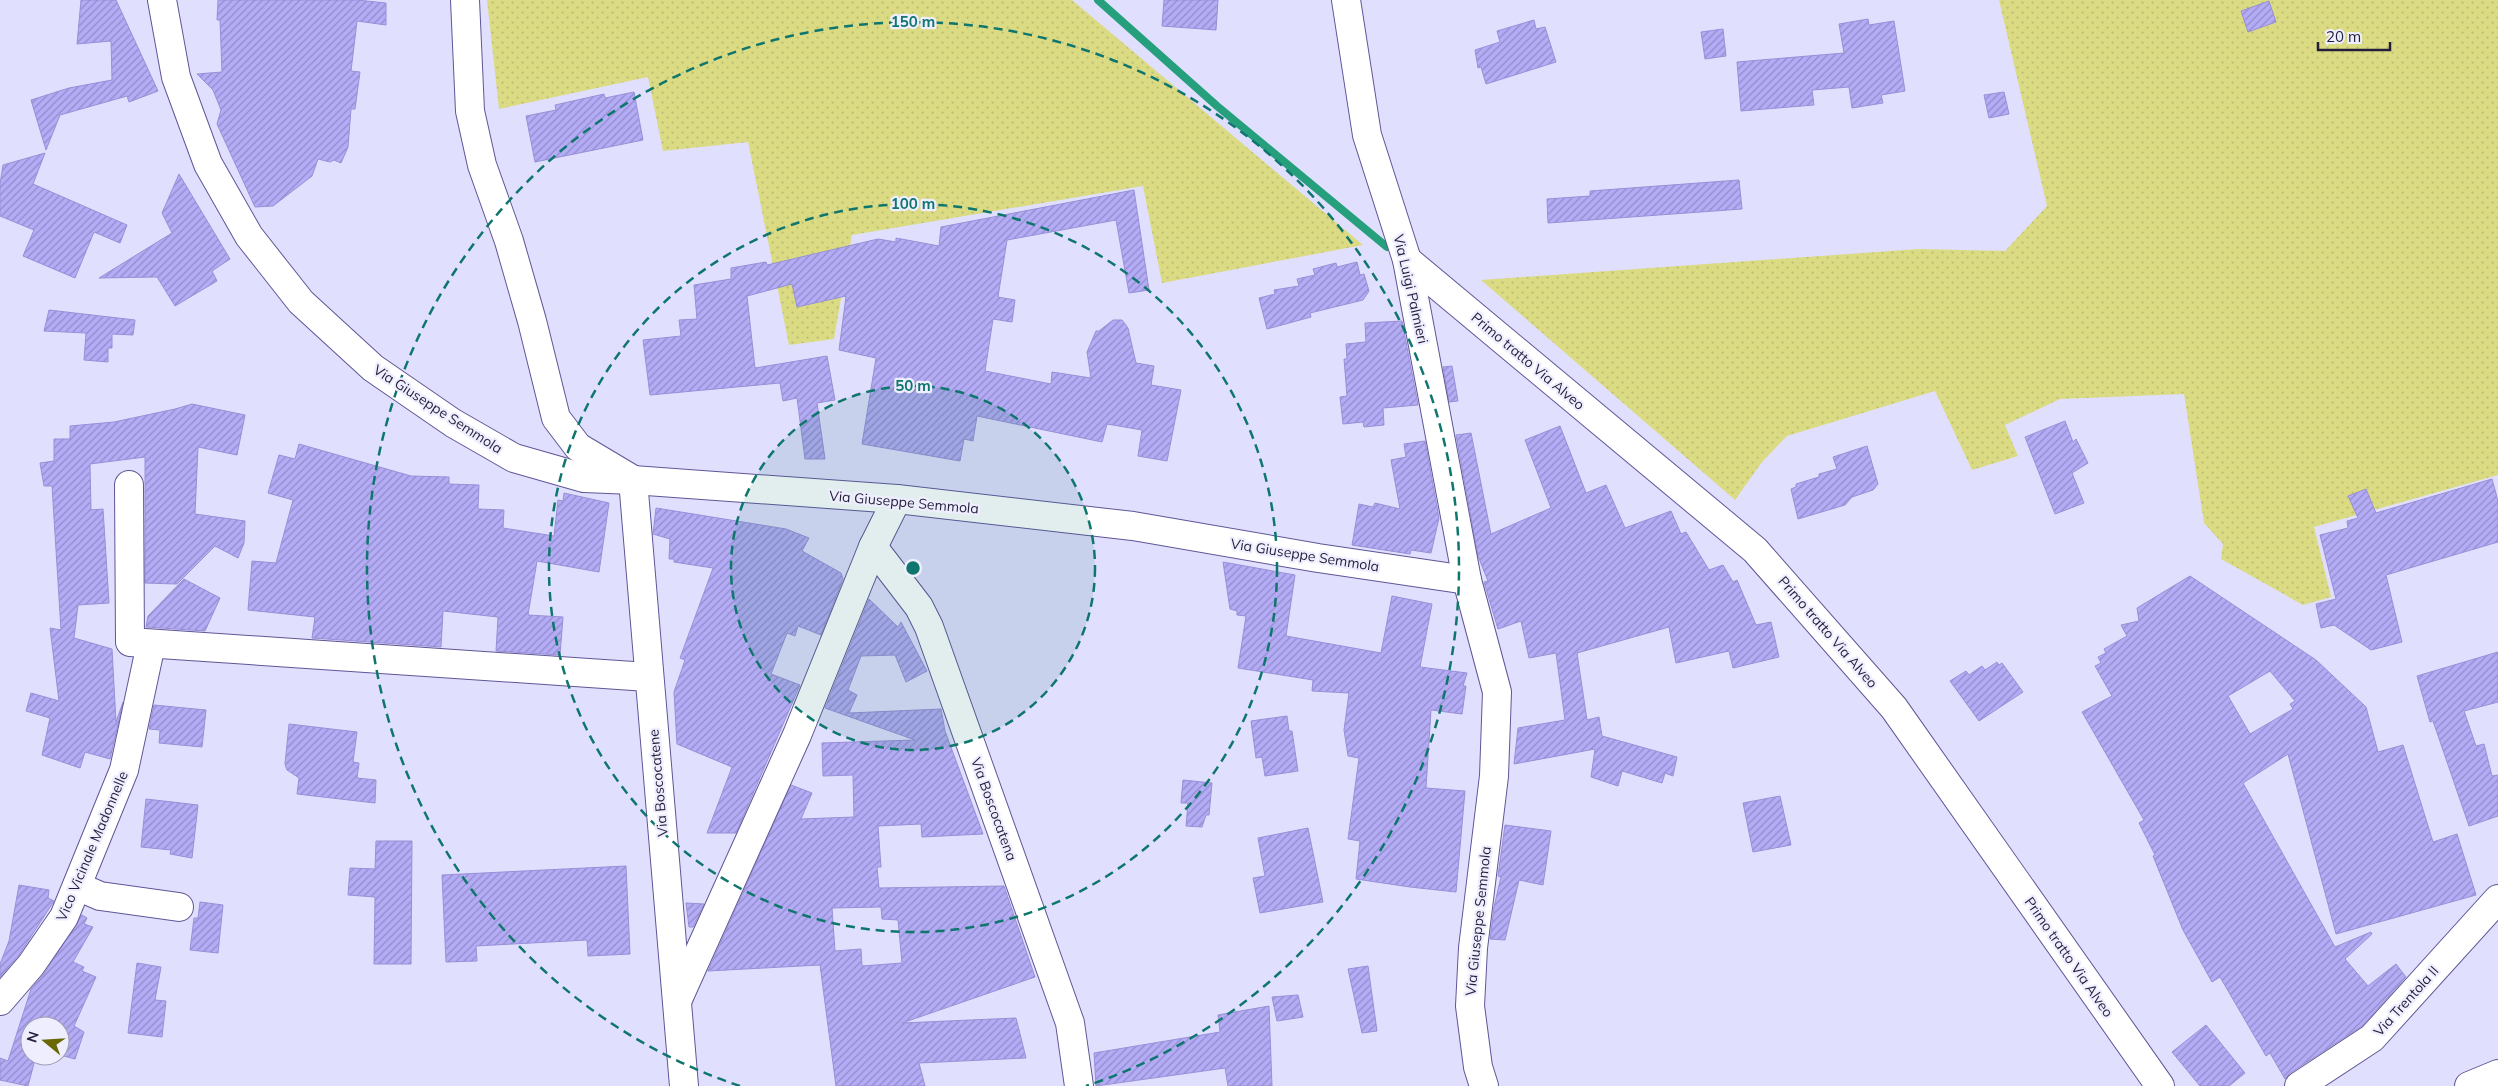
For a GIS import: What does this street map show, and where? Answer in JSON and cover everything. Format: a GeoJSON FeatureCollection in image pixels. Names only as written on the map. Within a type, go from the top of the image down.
{"type":"FeatureCollection","features":[{"type":"Feature","properties":{"kind":"main road","name":"Via Giuseppe Semmola"},"geometry":{"type":"LineString","coordinates":[[162,0],[176,77],[208,164],[249,236],[300,302],[373,368],[453,423],[514,458],[584,478],[897,499],[1132,526],[1318,558],[1468,580],[1497,692],[1494,776],[1473,948],[1470,1006],[1478,1067],[1484,1086]]}},
{"type":"Feature","properties":{"kind":"main road","name":"Via Giuseppe Semmola"},"geometry":{"type":"LineString","coordinates":[[466,0],[470,111],[482,165],[509,241],[532,321],[556,418],[578,446],[633,480]]}},
{"type":"Feature","properties":{"kind":"main road","name":"Via Luigi Palmieri"},"geometry":{"type":"LineString","coordinates":[[1346,0],[1368,135],[1407,260],[1468,580]]}},
{"type":"Feature","properties":{"kind":"main road","name":"Primo tratto Via Alveo"},"geometry":{"type":"LineString","coordinates":[[1407,260],[1755,550],[1894,708],[2160,1086]]}},
{"type":"Feature","properties":{"kind":"main road","name":"Via Boscocatene"},"geometry":{"type":"LineString","coordinates":[[633,480],[648,677],[678,998],[684,1086]]}},
{"type":"Feature","properties":{"kind":"main road"},"geometry":{"type":"LineString","coordinates":[[129,485],[130,642],[648,677]]}},
{"type":"Feature","properties":{"kind":"main road"},"geometry":{"type":"LineString","coordinates":[[678,998],[797,735],[873,547],[897,499]]}},
{"type":"Feature","properties":{"kind":"main road","name":"Via Boscocatena"},"geometry":{"type":"LineString","coordinates":[[873,547],[919,607],[929,627],[1070,1023],[1079,1086]]}},
{"type":"Feature","properties":{"kind":"main road","name":"Vico Vicinale Madonnelle"},"geometry":{"type":"LineString","coordinates":[[0,1000],[31,965],[64,917],[124,770],[151,644]]}},
{"type":"Feature","properties":{"kind":"main road"},"geometry":{"type":"LineString","coordinates":[[77,886],[100,896],[179,907]]}},
{"type":"Feature","properties":{"kind":"main road","name":"Via Trentola II"},"geometry":{"type":"LineString","coordinates":[[2299,1086],[2372,1038],[2498,899]]}},
{"type":"Feature","properties":{"kind":"main road"},"geometry":{"type":"LineString","coordinates":[[2469,1086],[2498,1074]]}},
{"type":"Feature","properties":{"kind":"shaded area"},"geometry":{"type":"Polygon","coordinates":[[[487,0],[1072,0],[1363,245],[1162,283],[1143,186],[852,235],[834,339],[789,345],[748,142],[663,151],[648,77],[499,109],[487,0]]]}},
{"type":"Feature","properties":{"kind":"shaded area"},"geometry":{"type":"Polygon","coordinates":[[[1999,0],[2498,0],[2498,475],[2314,527],[2331,597],[2303,605],[2221,559],[2223,544],[2204,523],[2184,394],[2060,399],[2005,425],[2018,456],[1972,470],[1935,391],[1787,436],[1762,462],[1735,500],[1481,280],[1919,249],[2005,251],[2047,206],[1999,0]]]}},
{"type":"Feature","properties":{"kind":"building"},"geometry":{"type":"Polygon","coordinates":[[[81,0],[116,0],[158,91],[129,102],[127,96],[60,115],[46,150],[31,100],[69,88],[112,80],[111,41],[77,44],[81,0]]]}},
{"type":"Feature","properties":{"kind":"building"},"geometry":{"type":"Polygon","coordinates":[[[218,0],[357,0],[386,3],[386,25],[357,21],[351,71],[360,72],[355,109],[351,109],[348,147],[341,163],[334,160],[330,162],[318,159],[312,176],[273,206],[255,207],[217,124],[221,110],[213,90],[197,74],[222,72],[220,20],[217,20],[218,0]]]}},
{"type":"Feature","properties":{"kind":"building"},"geometry":{"type":"Polygon","coordinates":[[[1164,0],[1218,0],[1216,30],[1162,26],[1164,0]]]}},
{"type":"Feature","properties":{"kind":"building"},"geometry":{"type":"Polygon","coordinates":[[[2269,1],[2276,22],[2248,32],[2241,11],[2269,1]]]}},
{"type":"Feature","properties":{"kind":"building"},"geometry":{"type":"Polygon","coordinates":[[[1868,19],[1869,25],[1894,21],[1905,91],[1881,95],[1883,103],[1852,108],[1849,87],[1812,90],[1814,105],[1741,111],[1737,62],[1844,53],[1839,24],[1868,19]]]}},
{"type":"Feature","properties":{"kind":"building"},"geometry":{"type":"Polygon","coordinates":[[[1534,20],[1536,29],[1545,27],[1556,62],[1486,84],[1481,67],[1478,68],[1475,50],[1500,42],[1497,31],[1534,20]]]}},
{"type":"Feature","properties":{"kind":"building"},"geometry":{"type":"Polygon","coordinates":[[[1723,29],[1726,56],[1705,59],[1701,32],[1723,29]]]}},
{"type":"Feature","properties":{"kind":"building"},"geometry":{"type":"Polygon","coordinates":[[[634,92],[643,140],[535,162],[526,116],[556,110],[555,105],[604,94],[605,98],[634,92]]]}},
{"type":"Feature","properties":{"kind":"building"},"geometry":{"type":"Polygon","coordinates":[[[2004,92],[2009,114],[1989,118],[1984,95],[2004,92]]]}},
{"type":"Feature","properties":{"kind":"building"},"geometry":{"type":"Polygon","coordinates":[[[45,153],[33,184],[127,225],[120,243],[94,232],[75,278],[23,256],[34,230],[0,216],[0,184],[3,165],[45,153]]]}},
{"type":"Feature","properties":{"kind":"building"},"geometry":{"type":"Polygon","coordinates":[[[179,174],[230,259],[212,271],[217,281],[175,306],[157,277],[99,278],[172,233],[162,213],[179,174]]]}},
{"type":"Feature","properties":{"kind":"building"},"geometry":{"type":"Polygon","coordinates":[[[1739,180],[1742,209],[1548,223],[1547,199],[1590,196],[1590,191],[1739,180]]]}},
{"type":"Feature","properties":{"kind":"building"},"geometry":{"type":"Polygon","coordinates":[[[1134,190],[1149,290],[1129,293],[1116,220],[1007,240],[998,297],[1015,300],[1012,322],[993,319],[985,371],[1051,384],[1052,372],[1091,378],[1087,352],[1096,331],[1099,331],[1113,320],[1122,320],[1128,328],[1136,363],[1154,366],[1151,385],[1181,390],[1167,461],[1138,456],[1142,430],[1107,424],[1102,442],[977,416],[973,441],[964,439],[960,461],[862,444],[876,358],[839,350],[846,296],[797,307],[792,284],[747,296],[755,368],[827,356],[835,400],[817,403],[825,459],[805,459],[797,398],[783,401],[780,383],[650,395],[643,340],[681,336],[679,320],[697,319],[694,285],[731,279],[731,268],[766,262],[767,265],[878,239],[896,242],[896,238],[939,246],[941,227],[1134,190]]]}},
{"type":"Feature","properties":{"kind":"building"},"geometry":{"type":"Polygon","coordinates":[[[1357,262],[1360,275],[1364,274],[1369,291],[1363,300],[1310,313],[1311,317],[1267,329],[1259,298],[1275,294],[1274,290],[1299,286],[1297,279],[1315,275],[1313,269],[1336,263],[1337,267],[1357,262]]]}},
{"type":"Feature","properties":{"kind":"building"},"geometry":{"type":"Polygon","coordinates":[[[49,310],[135,320],[133,335],[112,334],[112,348],[108,348],[108,362],[84,360],[86,333],[44,331],[49,310]]]}},
{"type":"Feature","properties":{"kind":"building"},"geometry":{"type":"Polygon","coordinates":[[[1402,321],[1418,405],[1383,408],[1384,425],[1364,427],[1363,422],[1343,424],[1340,397],[1347,396],[1344,359],[1347,359],[1346,344],[1366,342],[1365,323],[1402,321]]]}},
{"type":"Feature","properties":{"kind":"building"},"geometry":{"type":"Polygon","coordinates":[[[1452,366],[1458,401],[1449,402],[1443,367],[1452,366]]]}},
{"type":"Feature","properties":{"kind":"building"},"geometry":{"type":"Polygon","coordinates":[[[192,404],[245,415],[237,455],[198,447],[195,514],[245,521],[244,543],[238,558],[215,546],[177,584],[145,583],[145,457],[90,464],[91,510],[103,509],[109,603],[78,605],[74,638],[112,649],[116,722],[123,702],[110,759],[85,752],[80,768],[42,755],[50,718],[26,711],[31,693],[59,701],[50,628],[61,630],[52,486],[44,486],[40,463],[54,461],[54,439],[70,439],[70,426],[114,422],[192,404]]]}},
{"type":"Feature","properties":{"kind":"building"},"geometry":{"type":"Polygon","coordinates":[[[2065,421],[2073,442],[2076,439],[2088,463],[2072,473],[2084,503],[2055,514],[2025,437],[2065,421]]]}},
{"type":"Feature","properties":{"kind":"building"},"geometry":{"type":"Polygon","coordinates":[[[1560,426],[1586,493],[1606,485],[1625,528],[1671,511],[1681,534],[1686,532],[1709,570],[1723,565],[1733,582],[1737,580],[1756,625],[1771,622],[1779,657],[1733,668],[1729,651],[1676,663],[1669,627],[1577,653],[1587,720],[1599,717],[1602,736],[1677,757],[1673,776],[1665,773],[1662,783],[1622,771],[1618,786],[1591,777],[1595,749],[1514,764],[1518,728],[1565,720],[1556,653],[1529,658],[1521,621],[1498,629],[1484,582],[1488,581],[1478,556],[1456,435],[1471,433],[1491,534],[1551,508],[1525,440],[1560,426]]]}},
{"type":"Feature","properties":{"kind":"building"},"geometry":{"type":"Polygon","coordinates":[[[1425,441],[1439,518],[1431,553],[1411,550],[1410,554],[1352,545],[1359,504],[1373,507],[1375,503],[1400,509],[1391,460],[1406,457],[1404,444],[1425,441]]]}},
{"type":"Feature","properties":{"kind":"building"},"geometry":{"type":"Polygon","coordinates":[[[299,444],[411,476],[449,477],[449,484],[479,485],[478,509],[504,510],[503,528],[554,536],[558,500],[563,501],[564,493],[609,503],[599,572],[537,561],[528,615],[563,617],[560,655],[496,651],[498,617],[443,611],[441,647],[312,638],[315,617],[248,610],[252,561],[276,563],[293,500],[268,493],[279,455],[295,459],[299,444]]]}},
{"type":"Feature","properties":{"kind":"building"},"geometry":{"type":"Polygon","coordinates":[[[1867,446],[1878,484],[1873,490],[1852,497],[1845,505],[1798,519],[1791,489],[1796,487],[1796,484],[1819,477],[1819,474],[1837,469],[1833,457],[1867,446]]]}},
{"type":"Feature","properties":{"kind":"building"},"geometry":{"type":"Polygon","coordinates":[[[2492,479],[2498,501],[2498,542],[2386,575],[2402,642],[2371,650],[2334,625],[2321,628],[2316,604],[2336,599],[2320,535],[2348,528],[2347,521],[2358,518],[2348,496],[2366,489],[2376,513],[2492,479]]]}},
{"type":"Feature","properties":{"kind":"building"},"geometry":{"type":"Polygon","coordinates":[[[656,508],[786,529],[809,538],[802,551],[841,573],[843,579],[821,635],[798,626],[795,636],[787,633],[771,674],[800,685],[736,833],[707,833],[732,767],[677,744],[674,692],[685,660],[680,658],[713,568],[674,562],[674,559],[669,559],[670,539],[653,534],[656,508]]]}},
{"type":"Feature","properties":{"kind":"building"},"geometry":{"type":"Polygon","coordinates":[[[1223,562],[1295,575],[1286,636],[1381,653],[1392,596],[1432,604],[1420,667],[1467,673],[1463,686],[1466,686],[1462,714],[1431,710],[1426,788],[1465,791],[1456,892],[1356,879],[1360,841],[1348,839],[1359,758],[1348,756],[1344,730],[1349,693],[1312,691],[1313,680],[1238,668],[1246,616],[1237,615],[1237,611],[1230,609],[1223,562]]]}},
{"type":"Feature","properties":{"kind":"building"},"geometry":{"type":"Polygon","coordinates":[[[2190,576],[2316,660],[2366,707],[2378,752],[2403,745],[2433,842],[2457,834],[2476,895],[2336,934],[2288,754],[2243,783],[2335,947],[2371,932],[2372,934],[2345,959],[2368,986],[2396,964],[2406,977],[2362,1026],[2290,1073],[2285,1079],[2270,1053],[2266,1056],[2220,977],[2212,982],[2183,930],[2153,856],[2155,855],[2139,823],[2144,820],[2082,712],[2112,696],[2095,666],[2101,663],[2098,657],[2106,653],[2104,649],[2127,636],[2121,625],[2139,621],[2137,608],[2190,576]],[[2270,671],[2228,696],[2250,734],[2293,709],[2290,704],[2295,701],[2270,671]]]}},
{"type":"Feature","properties":{"kind":"building"},"geometry":{"type":"Polygon","coordinates":[[[184,579],[220,598],[205,631],[146,627],[148,616],[184,579]]]}},
{"type":"Feature","properties":{"kind":"building"},"geometry":{"type":"Polygon","coordinates":[[[869,599],[898,627],[901,622],[927,671],[906,682],[895,655],[861,656],[848,690],[857,695],[849,713],[941,709],[945,731],[983,834],[922,837],[921,824],[878,826],[881,867],[877,867],[879,888],[1004,886],[1035,977],[902,1023],[1016,1018],[1026,1058],[919,1063],[925,1086],[836,1086],[820,965],[708,971],[791,785],[812,793],[801,819],[854,817],[853,775],[823,776],[822,743],[915,740],[825,708],[869,599]],[[881,907],[832,908],[835,951],[861,949],[862,966],[902,963],[898,920],[882,919],[881,907]]]}},
{"type":"Feature","properties":{"kind":"building"},"geometry":{"type":"Polygon","coordinates":[[[2498,652],[2498,702],[2464,711],[2476,746],[2484,744],[2492,776],[2498,775],[2498,816],[2469,826],[2433,721],[2430,722],[2417,676],[2498,652]]]}},
{"type":"Feature","properties":{"kind":"building"},"geometry":{"type":"Polygon","coordinates":[[[1997,662],[1999,665],[2002,663],[2023,692],[1979,721],[1950,681],[1966,671],[1969,675],[1982,666],[1985,670],[1997,662]]]}},
{"type":"Feature","properties":{"kind":"building"},"geometry":{"type":"Polygon","coordinates":[[[154,705],[206,710],[202,747],[159,743],[160,730],[149,729],[154,705]]]}},
{"type":"Feature","properties":{"kind":"building"},"geometry":{"type":"Polygon","coordinates":[[[1287,716],[1289,731],[1292,731],[1298,771],[1265,776],[1262,757],[1256,758],[1251,721],[1287,716]]]}},
{"type":"Feature","properties":{"kind":"building"},"geometry":{"type":"Polygon","coordinates":[[[289,724],[357,732],[353,762],[359,763],[357,778],[376,780],[375,803],[297,794],[299,778],[287,770],[285,764],[289,724]]]}},
{"type":"Feature","properties":{"kind":"building"},"geometry":{"type":"Polygon","coordinates":[[[1183,780],[1212,783],[1209,815],[1206,815],[1202,827],[1186,826],[1188,803],[1181,803],[1183,780]]]}},
{"type":"Feature","properties":{"kind":"building"},"geometry":{"type":"Polygon","coordinates":[[[1780,796],[1791,845],[1753,852],[1743,803],[1780,796]]]}},
{"type":"Feature","properties":{"kind":"building"},"geometry":{"type":"Polygon","coordinates":[[[146,799],[198,805],[192,858],[170,854],[171,850],[141,847],[146,799]]]}},
{"type":"Feature","properties":{"kind":"building"},"geometry":{"type":"Polygon","coordinates":[[[1505,825],[1551,831],[1543,885],[1519,880],[1505,940],[1490,939],[1494,907],[1501,877],[1498,876],[1505,825]]]}},
{"type":"Feature","properties":{"kind":"building"},"geometry":{"type":"Polygon","coordinates":[[[1308,828],[1323,902],[1260,913],[1253,878],[1265,876],[1258,838],[1308,828]]]}},
{"type":"Feature","properties":{"kind":"building"},"geometry":{"type":"Polygon","coordinates":[[[376,841],[412,841],[411,964],[374,964],[375,897],[348,895],[350,868],[375,869],[376,841]]]}},
{"type":"Feature","properties":{"kind":"building"},"geometry":{"type":"Polygon","coordinates":[[[626,866],[630,954],[588,956],[587,940],[476,946],[477,961],[446,962],[442,875],[626,866]]]}},
{"type":"Feature","properties":{"kind":"building"},"geometry":{"type":"Polygon","coordinates":[[[19,885],[49,890],[48,898],[54,901],[19,955],[0,977],[0,964],[9,941],[19,885]]]}},
{"type":"Feature","properties":{"kind":"building"},"geometry":{"type":"Polygon","coordinates":[[[200,902],[223,905],[218,953],[190,950],[194,918],[198,918],[200,902]]]}},
{"type":"Feature","properties":{"kind":"building"},"geometry":{"type":"Polygon","coordinates":[[[686,903],[704,904],[693,927],[689,927],[686,903]]]}},
{"type":"Feature","properties":{"kind":"building"},"geometry":{"type":"Polygon","coordinates":[[[82,915],[87,918],[84,924],[93,927],[73,962],[84,967],[82,971],[96,977],[74,1026],[84,1032],[75,1059],[70,1058],[70,1016],[22,1016],[31,989],[44,974],[82,915]]]}},
{"type":"Feature","properties":{"kind":"building"},"geometry":{"type":"Polygon","coordinates":[[[137,963],[161,967],[155,1000],[166,1001],[162,1037],[128,1033],[137,963]]]}},
{"type":"Feature","properties":{"kind":"building"},"geometry":{"type":"Polygon","coordinates":[[[1368,966],[1377,1031],[1362,1033],[1348,969],[1368,966]]]}},
{"type":"Feature","properties":{"kind":"building"},"geometry":{"type":"Polygon","coordinates":[[[1298,995],[1303,1017],[1277,1021],[1272,997],[1298,995]]]}},
{"type":"Feature","properties":{"kind":"building"},"geometry":{"type":"Polygon","coordinates":[[[1269,1006],[1272,1086],[1228,1086],[1225,1068],[1096,1086],[1094,1053],[1220,1032],[1218,1015],[1269,1006]]]}},
{"type":"Feature","properties":{"kind":"building"},"geometry":{"type":"Polygon","coordinates":[[[20,1023],[20,1066],[33,1066],[28,1086],[0,1080],[0,1058],[8,1061],[20,1023]]]}},
{"type":"Feature","properties":{"kind":"building"},"geometry":{"type":"Polygon","coordinates":[[[2206,1025],[2245,1073],[2229,1086],[2200,1086],[2172,1052],[2206,1025]]]}},
{"type":"Feature","properties":{"kind":"waterway"},"geometry":{"type":"LineString","coordinates":[[1098,0],[1217,106],[1387,247]]}}]}
